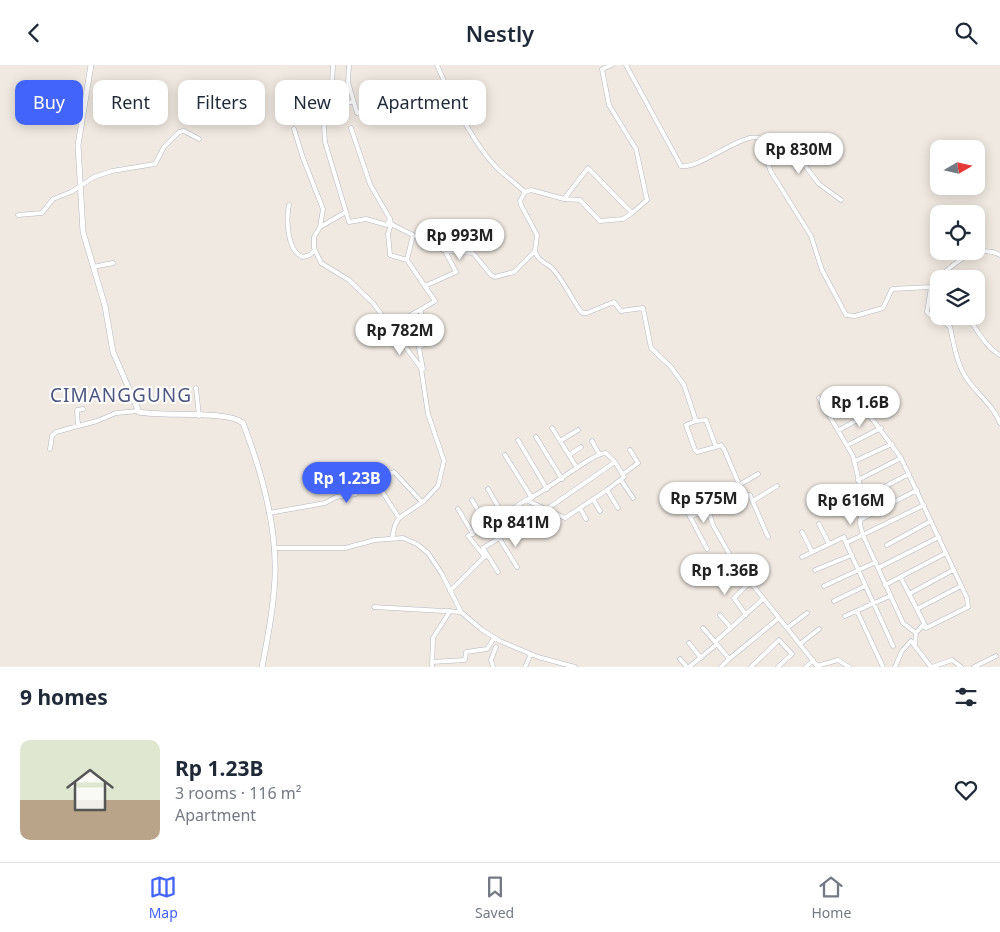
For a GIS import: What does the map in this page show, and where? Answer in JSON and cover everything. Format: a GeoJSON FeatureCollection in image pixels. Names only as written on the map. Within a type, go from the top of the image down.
{"type":"FeatureCollection","features":[{"type":"Feature","properties":{"kind":"street"},"geometry":{"type":"LineString","coordinates":[[83,109],[91,65]]}},
{"type":"Feature","properties":{"kind":"street"},"geometry":{"type":"LineString","coordinates":[[332,80],[333,65]]}},
{"type":"Feature","properties":{"kind":"street"},"geometry":{"type":"LineString","coordinates":[[349,65],[348,82],[352,102],[359,114]]}},
{"type":"Feature","properties":{"kind":"street"},"geometry":{"type":"LineString","coordinates":[[437,65],[452,98],[483,149],[498,168],[525,192]]}},
{"type":"Feature","properties":{"kind":"street"},"geometry":{"type":"LineString","coordinates":[[612,65],[602,69],[607,99],[635,147],[648,198],[632,213],[620,219],[600,221],[583,201],[564,199],[531,190],[525,192],[520,201],[537,235],[536,255],[552,268],[582,313],[587,313],[614,302],[622,311],[642,308],[651,348],[671,367],[684,385],[696,421]]}},
{"type":"Feature","properties":{"kind":"street"},"geometry":{"type":"LineString","coordinates":[[626,65],[681,166],[685,167],[754,137],[758,137],[771,172],[811,236],[822,269],[844,313],[855,316],[882,309],[892,289],[930,287]]}},
{"type":"Feature","properties":{"kind":"street"},"geometry":{"type":"LineString","coordinates":[[81,125],[78,145],[83,232],[105,306],[113,353],[138,411]]}},
{"type":"Feature","properties":{"kind":"street"},"geometry":{"type":"LineString","coordinates":[[325,125],[325,142],[349,222],[366,219],[387,225],[390,219]]}},
{"type":"Feature","properties":{"kind":"street"},"geometry":{"type":"LineString","coordinates":[[351,128],[370,184],[390,219],[391,224],[388,234],[390,255],[407,260],[426,285],[435,301],[390,326]]}},
{"type":"Feature","properties":{"kind":"street"},"geometry":{"type":"LineString","coordinates":[[294,129],[305,165],[323,209],[320,227],[313,241],[321,263],[359,289],[416,360],[423,373]]}},
{"type":"Feature","properties":{"kind":"street"},"geometry":{"type":"LineString","coordinates":[[18,215],[42,213],[53,199],[71,192],[81,184],[112,171],[156,164],[164,147],[179,131],[184,131],[199,139]]}},
{"type":"Feature","properties":{"kind":"street"},"geometry":{"type":"LineString","coordinates":[[761,142],[797,155],[819,184],[841,200]]}},
{"type":"Feature","properties":{"kind":"street"},"geometry":{"type":"LineString","coordinates":[[564,199],[588,168],[632,213]]}},
{"type":"Feature","properties":{"kind":"street"},"geometry":{"type":"LineString","coordinates":[[288,205],[287,224],[296,252],[303,257],[310,255],[315,250]]}},
{"type":"Feature","properties":{"kind":"street"},"geometry":{"type":"LineString","coordinates":[[320,227],[346,212]]}},
{"type":"Feature","properties":{"kind":"street"},"geometry":{"type":"LineString","coordinates":[[391,224],[445,251],[473,253],[491,275],[498,278],[514,272],[535,251]]}},
{"type":"Feature","properties":{"kind":"street"},"geometry":{"type":"LineString","coordinates":[[407,260],[413,235]]}},
{"type":"Feature","properties":{"kind":"street"},"geometry":{"type":"LineString","coordinates":[[426,285],[456,272],[445,251]]}},
{"type":"Feature","properties":{"kind":"street"},"geometry":{"type":"LineString","coordinates":[[947,270],[970,256],[990,253],[1000,255]]}},
{"type":"Feature","properties":{"kind":"street"},"geometry":{"type":"LineString","coordinates":[[93,267],[113,263]]}},
{"type":"Feature","properties":{"kind":"street"},"geometry":{"type":"LineString","coordinates":[[930,293],[927,312],[930,316]]}},
{"type":"Feature","properties":{"kind":"street"},"geometry":{"type":"LineString","coordinates":[[392,538],[399,518],[422,502],[438,486],[444,461],[428,413],[419,348],[431,338],[420,310]]}},
{"type":"Feature","properties":{"kind":"street"},"geometry":{"type":"LineString","coordinates":[[948,325],[960,367],[965,377],[993,409],[1000,423]]}},
{"type":"Feature","properties":{"kind":"street"},"geometry":{"type":"LineString","coordinates":[[975,325],[987,346],[1000,355]]}},
{"type":"Feature","properties":{"kind":"street"},"geometry":{"type":"LineString","coordinates":[[196,388],[200,415]]}},
{"type":"Feature","properties":{"kind":"street"},"geometry":{"type":"LineString","coordinates":[[818,398],[848,445],[855,461],[863,498],[860,520],[863,535],[903,623],[916,633]]}},
{"type":"Feature","properties":{"kind":"street"},"geometry":{"type":"LineString","coordinates":[[830,415],[857,401],[870,413],[902,458],[968,602],[968,607],[926,628],[922,626],[916,633],[916,645]]}},
{"type":"Feature","properties":{"kind":"street"},"geometry":{"type":"LineString","coordinates":[[78,426],[77,411],[84,409]]}},
{"type":"Feature","properties":{"kind":"street"},"geometry":{"type":"LineString","coordinates":[[50,449],[53,433],[116,413],[138,411],[169,415],[220,416],[239,420],[243,423],[260,475],[269,513],[274,547],[274,590],[262,667]]}},
{"type":"Feature","properties":{"kind":"street"},"geometry":{"type":"LineString","coordinates":[[839,430],[870,413]]}},
{"type":"Feature","properties":{"kind":"street"},"geometry":{"type":"LineString","coordinates":[[716,447],[706,420],[686,425],[697,452],[716,447],[721,445],[744,496]]}},
{"type":"Feature","properties":{"kind":"street"},"geometry":{"type":"LineString","coordinates":[[552,428],[577,468]]}},
{"type":"Feature","properties":{"kind":"street"},"geometry":{"type":"LineString","coordinates":[[848,445],[881,429]]}},
{"type":"Feature","properties":{"kind":"street"},"geometry":{"type":"LineString","coordinates":[[560,441],[578,431]]}},
{"type":"Feature","properties":{"kind":"street"},"geometry":{"type":"LineString","coordinates":[[536,437],[562,479]]}},
{"type":"Feature","properties":{"kind":"street"},"geometry":{"type":"LineString","coordinates":[[518,440],[547,489]]}},
{"type":"Feature","properties":{"kind":"street"},"geometry":{"type":"LineString","coordinates":[[592,441],[600,454]]}},
{"type":"Feature","properties":{"kind":"street"},"geometry":{"type":"LineString","coordinates":[[855,461],[892,444]]}},
{"type":"Feature","properties":{"kind":"street"},"geometry":{"type":"LineString","coordinates":[[569,455],[581,447]]}},
{"type":"Feature","properties":{"kind":"street"},"geometry":{"type":"LineString","coordinates":[[526,500],[565,518],[607,490],[624,477],[623,474],[638,463],[630,450]]}},
{"type":"Feature","properties":{"kind":"street"},"geometry":{"type":"LineString","coordinates":[[498,572],[486,555],[468,536],[547,489],[600,454],[610,455],[623,474]]}},
{"type":"Feature","properties":{"kind":"street"},"geometry":{"type":"LineString","coordinates":[[505,455],[532,497]]}},
{"type":"Feature","properties":{"kind":"street"},"geometry":{"type":"LineString","coordinates":[[858,480],[902,458]]}},
{"type":"Feature","properties":{"kind":"street"},"geometry":{"type":"LineString","coordinates":[[547,509],[615,462]]}},
{"type":"Feature","properties":{"kind":"street"},"geometry":{"type":"LineString","coordinates":[[269,513],[325,503],[336,497],[356,493],[359,474],[367,469],[399,518]]}},
{"type":"Feature","properties":{"kind":"street"},"geometry":{"type":"LineString","coordinates":[[377,482],[388,473],[394,473],[422,502]]}},
{"type":"Feature","properties":{"kind":"street"},"geometry":{"type":"LineString","coordinates":[[739,485],[758,474]]}},
{"type":"Feature","properties":{"kind":"street"},"geometry":{"type":"LineString","coordinates":[[863,498],[909,474]]}},
{"type":"Feature","properties":{"kind":"street"},"geometry":{"type":"LineString","coordinates":[[621,479],[633,499]]}},
{"type":"Feature","properties":{"kind":"street"},"geometry":{"type":"LineString","coordinates":[[753,501],[777,486]]}},
{"type":"Feature","properties":{"kind":"street"},"geometry":{"type":"LineString","coordinates":[[488,489],[502,515]]}},
{"type":"Feature","properties":{"kind":"street"},"geometry":{"type":"LineString","coordinates":[[607,490],[618,508]]}},
{"type":"Feature","properties":{"kind":"street"},"geometry":{"type":"LineString","coordinates":[[860,520],[917,490]]}},
{"type":"Feature","properties":{"kind":"street"},"geometry":{"type":"LineString","coordinates":[[701,492],[713,525],[732,559],[818,667],[838,660],[849,667]]}},
{"type":"Feature","properties":{"kind":"street"},"geometry":{"type":"LineString","coordinates":[[690,517],[750,495],[768,537]]}},
{"type":"Feature","properties":{"kind":"street"},"geometry":{"type":"LineString","coordinates":[[593,499],[600,511]]}},
{"type":"Feature","properties":{"kind":"street"},"geometry":{"type":"LineString","coordinates":[[472,501],[487,526]]}},
{"type":"Feature","properties":{"kind":"street"},"geometry":{"type":"LineString","coordinates":[[846,543],[924,505]]}},
{"type":"Feature","properties":{"kind":"street"},"geometry":{"type":"LineString","coordinates":[[685,507],[707,549]]}},
{"type":"Feature","properties":{"kind":"street"},"geometry":{"type":"LineString","coordinates":[[458,509],[473,534]]}},
{"type":"Feature","properties":{"kind":"street"},"geometry":{"type":"LineString","coordinates":[[580,509],[586,519]]}},
{"type":"Feature","properties":{"kind":"street"},"geometry":{"type":"LineString","coordinates":[[486,555],[483,548],[530,519]]}},
{"type":"Feature","properties":{"kind":"street"},"geometry":{"type":"LineString","coordinates":[[886,545],[931,521]]}},
{"type":"Feature","properties":{"kind":"street"},"geometry":{"type":"LineString","coordinates":[[819,524],[829,544]]}},
{"type":"Feature","properties":{"kind":"street"},"geometry":{"type":"LineString","coordinates":[[802,532],[812,552]]}},
{"type":"Feature","properties":{"kind":"street"},"geometry":{"type":"LineString","coordinates":[[274,547],[345,548],[403,537],[423,548],[442,574],[461,611],[494,638],[531,654],[575,667]]}},
{"type":"Feature","properties":{"kind":"street"},"geometry":{"type":"LineString","coordinates":[[802,557],[844,537],[893,647]]}},
{"type":"Feature","properties":{"kind":"street"},"geometry":{"type":"LineString","coordinates":[[878,568],[938,537]]}},
{"type":"Feature","properties":{"kind":"street"},"geometry":{"type":"LineString","coordinates":[[499,538],[517,567]]}},
{"type":"Feature","properties":{"kind":"street"},"geometry":{"type":"LineString","coordinates":[[886,585],[946,553]]}},
{"type":"Feature","properties":{"kind":"street"},"geometry":{"type":"LineString","coordinates":[[450,591],[486,555]]}},
{"type":"Feature","properties":{"kind":"street"},"geometry":{"type":"LineString","coordinates":[[814,570],[852,555]]}},
{"type":"Feature","properties":{"kind":"street"},"geometry":{"type":"LineString","coordinates":[[824,586],[876,562]]}},
{"type":"Feature","properties":{"kind":"street"},"geometry":{"type":"LineString","coordinates":[[909,594],[953,570]]}},
{"type":"Feature","properties":{"kind":"street"},"geometry":{"type":"LineString","coordinates":[[901,578],[926,628]]}},
{"type":"Feature","properties":{"kind":"street"},"geometry":{"type":"LineString","coordinates":[[746,615],[734,598],[751,581]]}},
{"type":"Feature","properties":{"kind":"street"},"geometry":{"type":"LineString","coordinates":[[917,609],[961,586]]}},
{"type":"Feature","properties":{"kind":"street"},"geometry":{"type":"LineString","coordinates":[[834,601],[865,587]]}},
{"type":"Feature","properties":{"kind":"street"},"geometry":{"type":"LineString","coordinates":[[845,616],[890,596]]}},
{"type":"Feature","properties":{"kind":"street"},"geometry":{"type":"LineString","coordinates":[[680,659],[688,667],[763,599]]}},
{"type":"Feature","properties":{"kind":"street"},"geometry":{"type":"LineString","coordinates":[[374,607],[461,611]]}},
{"type":"Feature","properties":{"kind":"street"},"geometry":{"type":"LineString","coordinates":[[432,667],[433,638],[450,611]]}},
{"type":"Feature","properties":{"kind":"street"},"geometry":{"type":"LineString","coordinates":[[857,611],[883,667]]}},
{"type":"Feature","properties":{"kind":"street"},"geometry":{"type":"LineString","coordinates":[[787,628],[807,613]]}},
{"type":"Feature","properties":{"kind":"street"},"geometry":{"type":"LineString","coordinates":[[720,615],[731,628]]}},
{"type":"Feature","properties":{"kind":"street"},"geometry":{"type":"LineString","coordinates":[[721,667],[779,618]]}},
{"type":"Feature","properties":{"kind":"street"},"geometry":{"type":"LineString","coordinates":[[703,628],[729,659]]}},
{"type":"Feature","properties":{"kind":"street"},"geometry":{"type":"LineString","coordinates":[[800,644],[819,629]]}},
{"type":"Feature","properties":{"kind":"street"},"geometry":{"type":"LineString","coordinates":[[432,662],[465,660],[466,653],[487,649],[494,638]]}},
{"type":"Feature","properties":{"kind":"street"},"geometry":{"type":"LineString","coordinates":[[751,667],[779,640],[792,654],[778,667]]}},
{"type":"Feature","properties":{"kind":"street"},"geometry":{"type":"LineString","coordinates":[[896,667],[909,642],[912,641],[931,667],[952,660],[961,667]]}},
{"type":"Feature","properties":{"kind":"street"},"geometry":{"type":"LineString","coordinates":[[689,643],[700,658]]}},
{"type":"Feature","properties":{"kind":"street"},"geometry":{"type":"LineString","coordinates":[[493,667],[491,660],[496,647]]}},
{"type":"Feature","properties":{"kind":"street"},"geometry":{"type":"LineString","coordinates":[[525,667],[531,654]]}},
{"type":"Feature","properties":{"kind":"street"},"geometry":{"type":"LineString","coordinates":[[974,667],[996,656]]}},
{"type":"Feature","properties":{"kind":"street"},"geometry":{"type":"LineString","coordinates":[[806,667],[813,660]]}},
{"type":"Feature","properties":{"kind":"district","name":"CIMANGGUNG"},"geometry":{"type":"Point","coordinates":[121,395]}}]}
